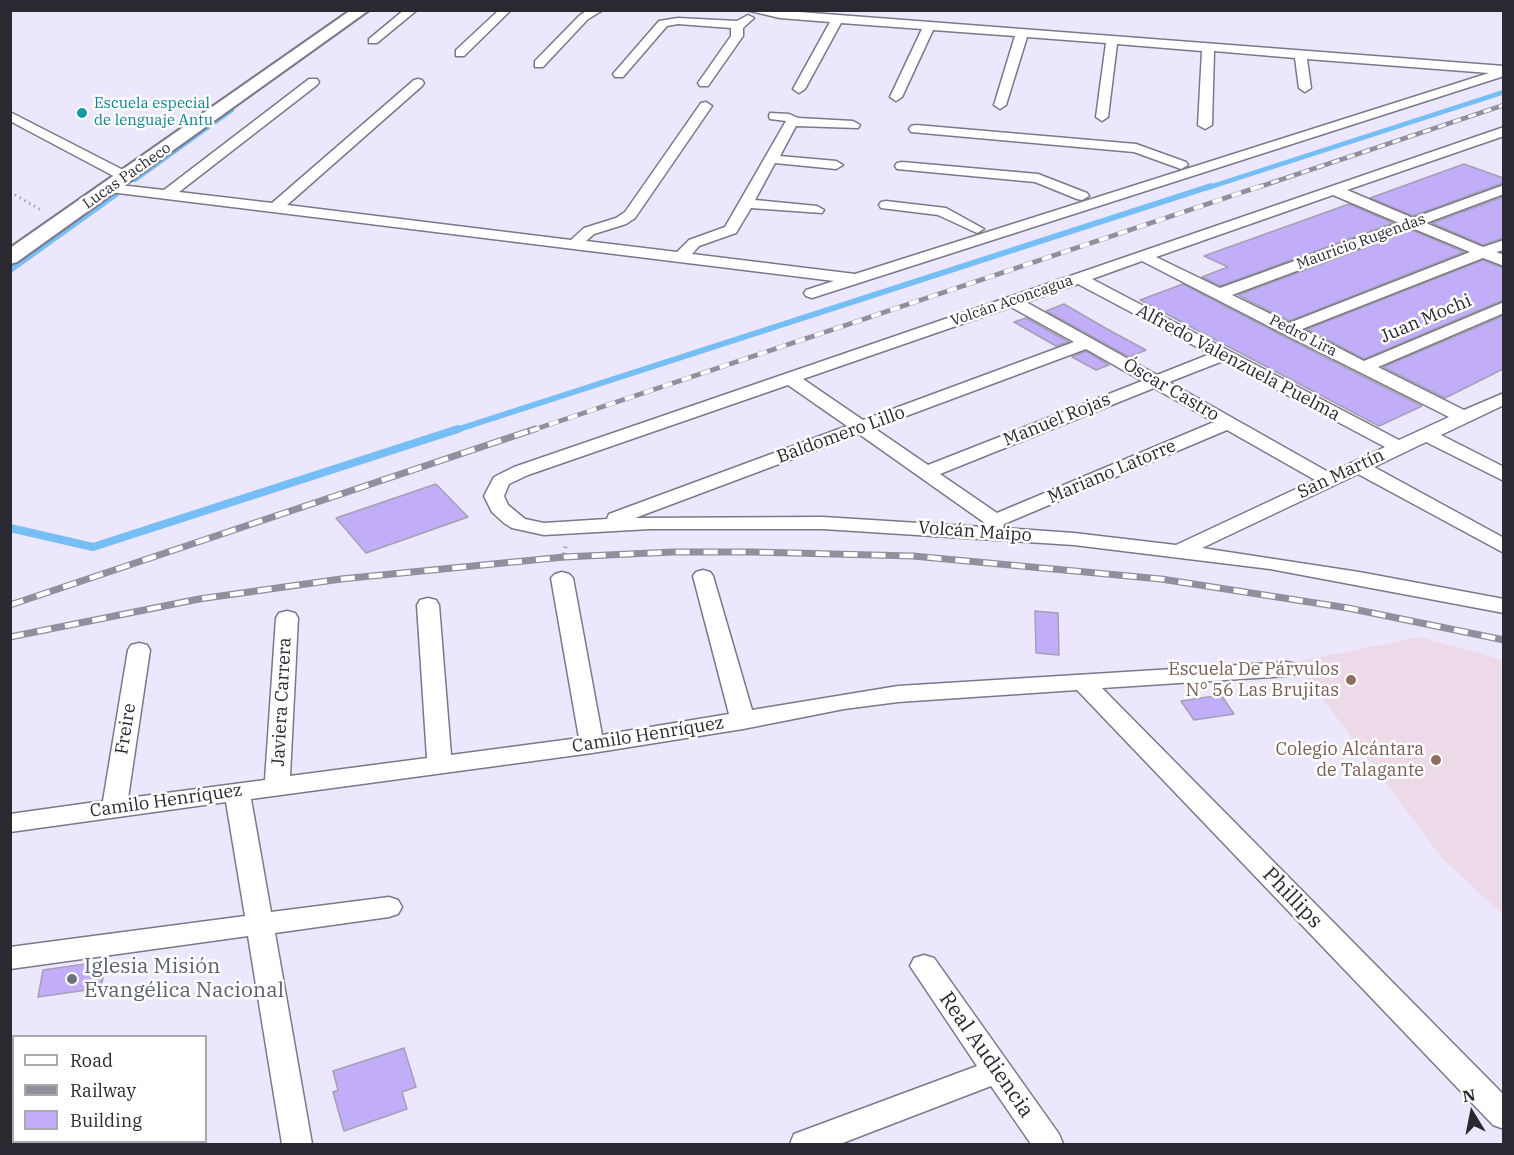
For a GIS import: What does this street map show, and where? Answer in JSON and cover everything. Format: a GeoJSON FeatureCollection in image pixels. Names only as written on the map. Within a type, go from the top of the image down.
{"type":"FeatureCollection","features":[{"type":"Feature","properties":{"kind":"main road","name":"Lucas Pacheco"},"geometry":{"type":"LineString","coordinates":[[10,258],[362,10]]}},
{"type":"Feature","properties":{"kind":"street"},"geometry":{"type":"LineString","coordinates":[[373,41],[412,10]]}},
{"type":"Feature","properties":{"kind":"street"},"geometry":{"type":"LineString","coordinates":[[460,53],[506,10]]}},
{"type":"Feature","properties":{"kind":"street"},"geometry":{"type":"LineString","coordinates":[[539,64],[584,17],[598,10]]}},
{"type":"Feature","properties":{"kind":"street"},"geometry":{"type":"LineString","coordinates":[[804,10],[1397,58],[1503,70]]}},
{"type":"Feature","properties":{"kind":"street"},"geometry":{"type":"LineString","coordinates":[[704,83],[737,36],[739,25],[756,12],[1300,54],[1479,60],[1503,70]]}},
{"type":"Feature","properties":{"kind":"street"},"geometry":{"type":"LineString","coordinates":[[799,89],[837,19]]}},
{"type":"Feature","properties":{"kind":"street"},"geometry":{"type":"LineString","coordinates":[[619,74],[663,23],[678,21],[739,25]]}},
{"type":"Feature","properties":{"kind":"street"},"geometry":{"type":"LineString","coordinates":[[896,97],[928,26]]}},
{"type":"Feature","properties":{"kind":"street"},"geometry":{"type":"LineString","coordinates":[[1000,105],[1022,33]]}},
{"type":"Feature","properties":{"kind":"street"},"geometry":{"type":"LineString","coordinates":[[1102,117],[1112,40]]}},
{"type":"Feature","properties":{"kind":"street"},"geometry":{"type":"LineString","coordinates":[[1205,125],[1208,47]]}},
{"type":"Feature","properties":{"kind":"street"},"geometry":{"type":"LineString","coordinates":[[1300,54],[1305,88]]}},
{"type":"Feature","properties":{"kind":"street"},"geometry":{"type":"LineString","coordinates":[[1482,69],[835,275],[805,289],[857,279],[1503,70]]}},
{"type":"Feature","properties":{"kind":"street"},"geometry":{"type":"LineString","coordinates":[[168,194],[313,82]]}},
{"type":"Feature","properties":{"kind":"street"},"geometry":{"type":"LineString","coordinates":[[276,207],[418,83]]}},
{"type":"Feature","properties":{"kind":"street"},"geometry":{"type":"LineString","coordinates":[[576,243],[589,231],[621,221],[630,215],[706,106]]}},
{"type":"Feature","properties":{"kind":"street"},"geometry":{"type":"LineString","coordinates":[[775,116],[789,118],[795,122],[853,125]]}},
{"type":"Feature","properties":{"kind":"street"},"geometry":{"type":"LineString","coordinates":[[10,117],[126,177]]}},
{"type":"Feature","properties":{"kind":"street"},"geometry":{"type":"LineString","coordinates":[[682,256],[694,243],[731,230],[791,123],[795,122]]}},
{"type":"Feature","properties":{"kind":"street"},"geometry":{"type":"LineString","coordinates":[[916,129],[1136,148],[1180,165]]}},
{"type":"Feature","properties":{"kind":"street","name":"Volcán Aconcagua"},"geometry":{"type":"LineString","coordinates":[[520,471],[1503,132]]}},
{"type":"Feature","properties":{"kind":"street"},"geometry":{"type":"LineString","coordinates":[[771,159],[836,165]]}},
{"type":"Feature","properties":{"kind":"street"},"geometry":{"type":"LineString","coordinates":[[902,166],[1038,178],[1082,196]]}},
{"type":"Feature","properties":{"kind":"street"},"geometry":{"type":"LineString","coordinates":[[110,188],[857,279]]}},
{"type":"Feature","properties":{"kind":"street","name":"Mauricio Rugendas"},"geometry":{"type":"LineString","coordinates":[[1220,294],[1503,189]]}},
{"type":"Feature","properties":{"kind":"street"},"geometry":{"type":"LineString","coordinates":[[1334,190],[1503,261]]}},
{"type":"Feature","properties":{"kind":"street"},"geometry":{"type":"LineString","coordinates":[[746,203],[817,210]]}},
{"type":"Feature","properties":{"kind":"street"},"geometry":{"type":"LineString","coordinates":[[886,205],[941,211],[977,229]]}},
{"type":"Feature","properties":{"kind":"street"},"geometry":{"type":"LineString","coordinates":[[1288,329],[1503,244]]}},
{"type":"Feature","properties":{"kind":"street","name":"Pedro Lira"},"geometry":{"type":"LineString","coordinates":[[1143,256],[1463,417]]}},
{"type":"Feature","properties":{"kind":"street","name":"Alfredo Valenzuela Puelma"},"geometry":{"type":"LineString","coordinates":[[1079,278],[1398,447]]}},
{"type":"Feature","properties":{"kind":"street","name":"Óscar Castro"},"geometry":{"type":"LineString","coordinates":[[1013,301],[1329,480]]}},
{"type":"Feature","properties":{"kind":"street","name":"Juan Mochi"},"geometry":{"type":"LineString","coordinates":[[1364,367],[1503,307]]}},
{"type":"Feature","properties":{"kind":"street","name":"Baldomero Lillo"},"geometry":{"type":"LineString","coordinates":[[593,527],[1088,343]]}},
{"type":"Feature","properties":{"kind":"street","name":"Manuel Rojas"},"geometry":{"type":"LineString","coordinates":[[925,473],[1223,355]]}},
{"type":"Feature","properties":{"kind":"street"},"geometry":{"type":"LineString","coordinates":[[790,378],[925,473],[993,527]]}},
{"type":"Feature","properties":{"kind":"street","name":"San Martín"},"geometry":{"type":"LineString","coordinates":[[1180,551],[1503,398]]}},
{"type":"Feature","properties":{"kind":"street","name":"Mariano Latorre"},"geometry":{"type":"LineString","coordinates":[[993,527],[1228,423]]}},
{"type":"Feature","properties":{"kind":"street"},"geometry":{"type":"LineString","coordinates":[[1426,434],[1503,475]]}},
{"type":"Feature","properties":{"kind":"street"},"geometry":{"type":"LineString","coordinates":[[1358,466],[1503,547]]}},
{"type":"Feature","properties":{"kind":"street","name":"Volcán Maipo"},"geometry":{"type":"LineString","coordinates":[[520,471],[504,478],[495,492],[496,503],[511,519],[525,526],[544,529],[650,523],[740,522],[993,527],[1180,551],[1359,578],[1503,606]]}},
{"type":"Feature","properties":{"kind":"street"},"geometry":{"type":"LineString","coordinates":[[703,576],[742,721]]}},
{"type":"Feature","properties":{"kind":"street"},"geometry":{"type":"LineString","coordinates":[[562,578],[592,745]]}},
{"type":"Feature","properties":{"kind":"street"},"geometry":{"type":"LineString","coordinates":[[428,605],[440,764]]}},
{"type":"Feature","properties":{"kind":"street","name":"Javiera Carrera"},"geometry":{"type":"LineString","coordinates":[[277,786],[287,618]]}},
{"type":"Feature","properties":{"kind":"street","name":"Freire"},"geometry":{"type":"LineString","coordinates":[[114,808],[139,650]]}},
{"type":"Feature","properties":{"kind":"street","name":"Camilo Henríquez"},"geometry":{"type":"LineString","coordinates":[[10,823],[592,745],[742,721],[844,701],[898,694],[1287,669]]}},
{"type":"Feature","properties":{"kind":"street","name":"Phillips"},"geometry":{"type":"LineString","coordinates":[[1081,681],[1503,1116]]}},
{"type":"Feature","properties":{"kind":"street"},"geometry":{"type":"LineString","coordinates":[[237,791],[297,1144]]}},
{"type":"Feature","properties":{"kind":"street"},"geometry":{"type":"LineString","coordinates":[[10,958],[389,907]]}},
{"type":"Feature","properties":{"kind":"street","name":"Real Audiencia"},"geometry":{"type":"LineString","coordinates":[[924,966],[1048,1144]]}},
{"type":"Feature","properties":{"kind":"street"},"geometry":{"type":"LineString","coordinates":[[805,1144],[997,1071]]}},
{"type":"Feature","properties":{"kind":"path"},"geometry":{"type":"LineString","coordinates":[[10,192],[51,215],[66,219]]}},
{"type":"Feature","properties":{"kind":"shaded area","name":"Colegio Alcántara de Talagante"},"geometry":{"type":"Polygon","coordinates":[[[1420,637],[1503,660],[1503,915],[1441,857],[1295,662],[1420,637]]]}},
{"type":"Feature","properties":{"kind":"building"},"geometry":{"type":"Polygon","coordinates":[[[1464,164],[1503,178],[1503,183],[1413,216],[1370,198],[1464,164]]]}},
{"type":"Feature","properties":{"kind":"building"},"geometry":{"type":"Polygon","coordinates":[[[1503,197],[1503,238],[1483,245],[1432,223],[1503,197]]]}},
{"type":"Feature","properties":{"kind":"building"},"geometry":{"type":"Polygon","coordinates":[[[1349,204],[1393,223],[1220,286],[1202,277],[1228,267],[1204,256],[1349,204]]]}},
{"type":"Feature","properties":{"kind":"building"},"geometry":{"type":"Polygon","coordinates":[[[1412,230],[1464,252],[1289,321],[1238,295],[1412,230]]]}},
{"type":"Feature","properties":{"kind":"building"},"geometry":{"type":"Polygon","coordinates":[[[1483,260],[1503,268],[1503,300],[1364,359],[1307,329],[1483,260]]]}},
{"type":"Feature","properties":{"kind":"building"},"geometry":{"type":"Polygon","coordinates":[[[1183,284],[1422,406],[1379,426],[1140,300],[1183,284]]]}},
{"type":"Feature","properties":{"kind":"building"},"geometry":{"type":"Polygon","coordinates":[[[1064,304],[1146,350],[1129,357],[1046,311],[1064,304]]]}},
{"type":"Feature","properties":{"kind":"building"},"geometry":{"type":"Polygon","coordinates":[[[1503,316],[1503,369],[1445,398],[1383,367],[1503,316]]]}},
{"type":"Feature","properties":{"kind":"building"},"geometry":{"type":"Polygon","coordinates":[[[1026,318],[1069,342],[1056,346],[1014,322],[1026,318]]]}},
{"type":"Feature","properties":{"kind":"building"},"geometry":{"type":"Polygon","coordinates":[[[1086,351],[1109,365],[1096,370],[1072,357],[1086,351]]]}},
{"type":"Feature","properties":{"kind":"building"},"geometry":{"type":"Polygon","coordinates":[[[436,484],[468,517],[366,553],[336,518],[436,484]]]}},
{"type":"Feature","properties":{"kind":"building"},"geometry":{"type":"Polygon","coordinates":[[[1035,611],[1058,613],[1059,655],[1036,653],[1035,611]]]}},
{"type":"Feature","properties":{"kind":"building"},"geometry":{"type":"Polygon","coordinates":[[[1221,695],[1234,714],[1194,720],[1181,701],[1221,695]]]}},
{"type":"Feature","properties":{"kind":"building","name":"Iglesia Misión Evangélica Nacional"},"geometry":{"type":"Polygon","coordinates":[[[106,961],[101,988],[38,997],[43,970],[106,961]]]}},
{"type":"Feature","properties":{"kind":"building"},"geometry":{"type":"Polygon","coordinates":[[[404,1048],[416,1087],[402,1092],[407,1109],[344,1131],[333,1092],[338,1090],[333,1071],[404,1048]]]}},
{"type":"Feature","properties":{"kind":"waterway"},"geometry":{"type":"LineString","coordinates":[[1207,188],[1504,92]]}},
{"type":"Feature","properties":{"kind":"waterway"},"geometry":{"type":"LineString","coordinates":[[135,180],[232,110]]}},
{"type":"Feature","properties":{"kind":"waterway"},"geometry":{"type":"LineString","coordinates":[[453,431],[1211,186]]}},
{"type":"Feature","properties":{"kind":"waterway"},"geometry":{"type":"LineString","coordinates":[[10,270],[116,194]]}},
{"type":"Feature","properties":{"kind":"waterway"},"geometry":{"type":"LineString","coordinates":[[10,528],[93,547],[458,429]]}},
{"type":"Feature","properties":{"kind":"railway"},"geometry":{"type":"LineString","coordinates":[[1256,188],[1504,105]]}},
{"type":"Feature","properties":{"kind":"railway"},"geometry":{"type":"LineString","coordinates":[[530,431],[1261,186]]}},
{"type":"Feature","properties":{"kind":"railway"},"geometry":{"type":"LineString","coordinates":[[10,605],[535,429]]}},
{"type":"Feature","properties":{"kind":"railway"},"geometry":{"type":"LineString","coordinates":[[10,637],[199,599],[341,579],[564,557],[673,552],[753,552],[913,556],[1161,579],[1348,608],[1504,640]]}},
{"type":"Feature","properties":{"kind":"place","name":"Escuela especial de lenguaje Antu"},"geometry":{"type":"Point","coordinates":[82,113]}},
{"type":"Feature","properties":{"kind":"place","name":"Escuela De Párvulos N° 56 Las Brujitas"},"geometry":{"type":"Point","coordinates":[1351,680]}},
{"type":"Feature","properties":{"kind":"place","name":"Colegio Alcántara de Talagante"},"geometry":{"type":"Point","coordinates":[1436,760]}},
{"type":"Feature","properties":{"kind":"place","name":"Iglesia Misión Evangélica Nacional"},"geometry":{"type":"Point","coordinates":[72,979]}}]}
